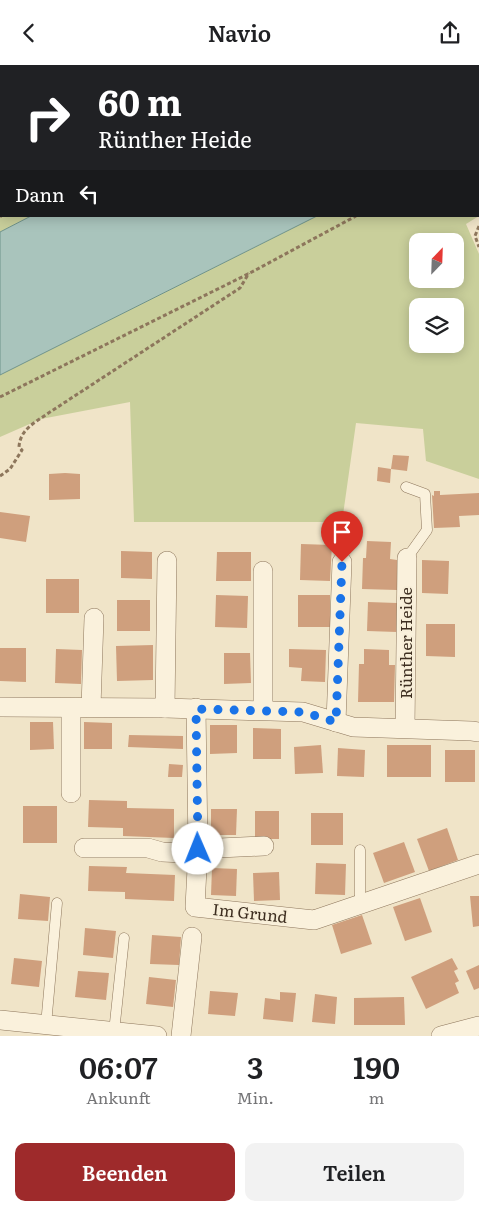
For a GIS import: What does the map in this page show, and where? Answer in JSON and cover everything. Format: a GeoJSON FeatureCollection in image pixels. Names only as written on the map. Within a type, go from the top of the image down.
{"type":"FeatureCollection","features":[{"type":"Feature","properties":{"kind":"street","name":"Rünther Heide"},"geometry":{"type":"LineString","coordinates":[[406,728],[407,558]]}},
{"type":"Feature","properties":{"kind":"street"},"geometry":{"type":"LineString","coordinates":[[164,707],[167,561]]}},
{"type":"Feature","properties":{"kind":"street"},"geometry":{"type":"LineString","coordinates":[[336,722],[342,562]]}},
{"type":"Feature","properties":{"kind":"street"},"geometry":{"type":"LineString","coordinates":[[263,571],[263,710]]}},
{"type":"Feature","properties":{"kind":"street"},"geometry":{"type":"LineString","coordinates":[[91,707],[94,618]]}},
{"type":"Feature","properties":{"kind":"street"},"geometry":{"type":"LineString","coordinates":[[0,707],[164,707],[303,712],[353,727],[479,732]]}},
{"type":"Feature","properties":{"kind":"street"},"geometry":{"type":"LineString","coordinates":[[71,793],[72,708]]}},
{"type":"Feature","properties":{"kind":"street","name":"Im Grund"},"geometry":{"type":"LineString","coordinates":[[196,709],[198,849],[195,907],[314,920],[479,864]]}},
{"type":"Feature","properties":{"kind":"street"},"geometry":{"type":"LineString","coordinates":[[84,848],[148,848],[162,852],[184,853],[198,849],[264,846]]}},
{"type":"Feature","properties":{"kind":"street"},"geometry":{"type":"LineString","coordinates":[[181,1036],[192,937]]}},
{"type":"Feature","properties":{"kind":"street"},"geometry":{"type":"LineString","coordinates":[[0,1020],[157,1036]]}},
{"type":"Feature","properties":{"kind":"street"},"geometry":{"type":"LineString","coordinates":[[441,1036],[479,1027]]}},
{"type":"Feature","properties":{"kind":"lane"},"geometry":{"type":"LineString","coordinates":[[406,487],[425,495],[427,530],[407,558]]}},
{"type":"Feature","properties":{"kind":"lane"},"geometry":{"type":"LineString","coordinates":[[360,850],[360,905]]}},
{"type":"Feature","properties":{"kind":"lane"},"geometry":{"type":"LineString","coordinates":[[46,1025],[57,903]]}},
{"type":"Feature","properties":{"kind":"lane"},"geometry":{"type":"LineString","coordinates":[[114,1032],[124,938]]}},
{"type":"Feature","properties":{"kind":"path"},"geometry":{"type":"LineString","coordinates":[[0,397],[250,273],[354,217]]}},
{"type":"Feature","properties":{"kind":"path"},"geometry":{"type":"LineString","coordinates":[[479,226],[475,236],[479,247]]}},
{"type":"Feature","properties":{"kind":"path"},"geometry":{"type":"LineString","coordinates":[[0,475],[10,469],[22,450],[19,447],[24,431],[240,288],[250,273]]}},
{"type":"Feature","properties":{"kind":"green space"},"geometry":{"type":"Polygon","coordinates":[[[0,217],[29,217],[0,232],[0,217]]]}},
{"type":"Feature","properties":{"kind":"green space"},"geometry":{"type":"Polygon","coordinates":[[[315,217],[477,217],[466,224],[479,254],[479,479],[426,461],[423,429],[356,423],[342,522],[134,522],[130,402],[41,419],[0,437],[0,375],[315,217]]]}},
{"type":"Feature","properties":{"kind":"water"},"geometry":{"type":"Polygon","coordinates":[[[29,217],[315,217],[0,375],[0,232],[29,217]]]}},
{"type":"Feature","properties":{"kind":"building"},"geometry":{"type":"Polygon","coordinates":[[[393,455],[409,456],[407,471],[391,469],[393,455]]]}},
{"type":"Feature","properties":{"kind":"building"},"geometry":{"type":"Polygon","coordinates":[[[378,467],[391,469],[390,483],[377,481],[378,467]]]}},
{"type":"Feature","properties":{"kind":"building"},"geometry":{"type":"Polygon","coordinates":[[[49,474],[80,474],[80,499],[49,500],[49,474]]]}},
{"type":"Feature","properties":{"kind":"building"},"geometry":{"type":"Polygon","coordinates":[[[434,491],[440,491],[440,495],[479,493],[479,515],[459,516],[460,527],[434,528],[432,495],[434,496],[434,491]]]}},
{"type":"Feature","properties":{"kind":"building"},"geometry":{"type":"Polygon","coordinates":[[[0,512],[30,516],[26,542],[0,538],[0,512]]]}},
{"type":"Feature","properties":{"kind":"building"},"geometry":{"type":"Polygon","coordinates":[[[367,541],[391,542],[390,559],[397,560],[397,590],[362,589],[363,558],[366,558],[367,541]]]}},
{"type":"Feature","properties":{"kind":"building"},"geometry":{"type":"Polygon","coordinates":[[[301,544],[332,545],[330,581],[300,580],[301,544]]]}},
{"type":"Feature","properties":{"kind":"building"},"geometry":{"type":"Polygon","coordinates":[[[121,551],[152,552],[152,579],[121,578],[121,551]]]}},
{"type":"Feature","properties":{"kind":"building"},"geometry":{"type":"Polygon","coordinates":[[[217,552],[251,552],[251,581],[216,581],[217,552]]]}},
{"type":"Feature","properties":{"kind":"building"},"geometry":{"type":"Polygon","coordinates":[[[422,560],[449,561],[448,594],[422,593],[422,560]]]}},
{"type":"Feature","properties":{"kind":"building"},"geometry":{"type":"Polygon","coordinates":[[[46,579],[79,579],[79,613],[46,613],[46,579]]]}},
{"type":"Feature","properties":{"kind":"building"},"geometry":{"type":"Polygon","coordinates":[[[216,595],[248,596],[247,628],[215,627],[216,595]]]}},
{"type":"Feature","properties":{"kind":"building"},"geometry":{"type":"Polygon","coordinates":[[[298,595],[330,595],[330,627],[298,627],[298,595]]]}},
{"type":"Feature","properties":{"kind":"building"},"geometry":{"type":"Polygon","coordinates":[[[117,600],[150,600],[150,631],[117,631],[117,600]]]}},
{"type":"Feature","properties":{"kind":"building"},"geometry":{"type":"Polygon","coordinates":[[[368,602],[397,603],[397,632],[367,631],[368,602]]]}},
{"type":"Feature","properties":{"kind":"building"},"geometry":{"type":"Polygon","coordinates":[[[426,624],[455,624],[455,657],[426,656],[426,624]]]}},
{"type":"Feature","properties":{"kind":"building"},"geometry":{"type":"Polygon","coordinates":[[[153,645],[153,680],[117,681],[116,646],[153,645]]]}},
{"type":"Feature","properties":{"kind":"building"},"geometry":{"type":"Polygon","coordinates":[[[0,648],[26,648],[26,682],[0,681],[0,648]]]}},
{"type":"Feature","properties":{"kind":"building"},"geometry":{"type":"Polygon","coordinates":[[[56,649],[82,650],[81,684],[55,683],[56,649]]]}},
{"type":"Feature","properties":{"kind":"building"},"geometry":{"type":"Polygon","coordinates":[[[289,649],[326,650],[325,682],[301,681],[302,668],[289,667],[289,649]]]}},
{"type":"Feature","properties":{"kind":"building"},"geometry":{"type":"Polygon","coordinates":[[[364,649],[389,650],[389,665],[395,665],[394,702],[358,702],[359,664],[364,664],[364,649]]]}},
{"type":"Feature","properties":{"kind":"building"},"geometry":{"type":"Polygon","coordinates":[[[224,653],[250,653],[251,683],[224,684],[224,653]]]}},
{"type":"Feature","properties":{"kind":"building"},"geometry":{"type":"Polygon","coordinates":[[[30,722],[53,722],[54,749],[30,750],[30,722]]]}},
{"type":"Feature","properties":{"kind":"building"},"geometry":{"type":"Polygon","coordinates":[[[84,722],[112,723],[112,749],[84,749],[84,722]]]}},
{"type":"Feature","properties":{"kind":"building"},"geometry":{"type":"Polygon","coordinates":[[[210,725],[237,725],[237,753],[210,754],[210,725]]]}},
{"type":"Feature","properties":{"kind":"building"},"geometry":{"type":"Polygon","coordinates":[[[253,728],[281,729],[281,759],[253,759],[253,728]]]}},
{"type":"Feature","properties":{"kind":"building"},"geometry":{"type":"Polygon","coordinates":[[[129,735],[183,736],[183,749],[128,747],[129,735]]]}},
{"type":"Feature","properties":{"kind":"building"},"geometry":{"type":"Polygon","coordinates":[[[321,745],[323,773],[295,774],[294,747],[321,745]]]}},
{"type":"Feature","properties":{"kind":"building"},"geometry":{"type":"Polygon","coordinates":[[[387,745],[431,745],[431,777],[387,777],[387,745]]]}},
{"type":"Feature","properties":{"kind":"building"},"geometry":{"type":"Polygon","coordinates":[[[338,748],[365,750],[364,777],[337,776],[338,748]]]}},
{"type":"Feature","properties":{"kind":"building"},"geometry":{"type":"Polygon","coordinates":[[[445,750],[475,750],[475,782],[445,782],[445,750]]]}},
{"type":"Feature","properties":{"kind":"building"},"geometry":{"type":"Polygon","coordinates":[[[169,764],[183,765],[182,777],[168,777],[169,764]]]}},
{"type":"Feature","properties":{"kind":"building"},"geometry":{"type":"Polygon","coordinates":[[[89,800],[127,801],[127,808],[174,809],[174,838],[123,836],[123,828],[88,827],[89,800]]]}},
{"type":"Feature","properties":{"kind":"building"},"geometry":{"type":"Polygon","coordinates":[[[23,806],[57,806],[57,843],[23,843],[23,806]]]}},
{"type":"Feature","properties":{"kind":"building"},"geometry":{"type":"Polygon","coordinates":[[[211,809],[237,809],[236,835],[211,835],[211,809]]]}},
{"type":"Feature","properties":{"kind":"building"},"geometry":{"type":"Polygon","coordinates":[[[255,811],[279,811],[279,839],[255,839],[255,811]]]}},
{"type":"Feature","properties":{"kind":"building"},"geometry":{"type":"Polygon","coordinates":[[[311,813],[343,813],[343,845],[311,845],[311,813]]]}},
{"type":"Feature","properties":{"kind":"building"},"geometry":{"type":"Polygon","coordinates":[[[447,828],[458,860],[429,871],[417,839],[447,828]]]}},
{"type":"Feature","properties":{"kind":"building"},"geometry":{"type":"Polygon","coordinates":[[[404,842],[415,872],[384,883],[373,853],[404,842]]]}},
{"type":"Feature","properties":{"kind":"building"},"geometry":{"type":"Polygon","coordinates":[[[316,863],[346,864],[345,895],[315,894],[316,863]]]}},
{"type":"Feature","properties":{"kind":"building"},"geometry":{"type":"Polygon","coordinates":[[[89,866],[127,867],[126,873],[175,875],[174,901],[125,899],[125,892],[88,891],[89,866]]]}},
{"type":"Feature","properties":{"kind":"building"},"geometry":{"type":"Polygon","coordinates":[[[212,868],[237,869],[236,896],[211,895],[212,868]]]}},
{"type":"Feature","properties":{"kind":"building"},"geometry":{"type":"Polygon","coordinates":[[[279,872],[280,900],[254,901],[253,873],[279,872]]]}},
{"type":"Feature","properties":{"kind":"building"},"geometry":{"type":"Polygon","coordinates":[[[20,894],[50,897],[48,921],[18,919],[20,894]]]}},
{"type":"Feature","properties":{"kind":"building"},"geometry":{"type":"Polygon","coordinates":[[[470,896],[479,896],[479,926],[473,927],[470,896]]]}},
{"type":"Feature","properties":{"kind":"building"},"geometry":{"type":"Polygon","coordinates":[[[420,898],[432,932],[405,941],[393,907],[420,898]]]}},
{"type":"Feature","properties":{"kind":"building"},"geometry":{"type":"Polygon","coordinates":[[[362,915],[372,944],[341,954],[332,925],[362,915]]]}},
{"type":"Feature","properties":{"kind":"building"},"geometry":{"type":"Polygon","coordinates":[[[85,928],[116,931],[113,958],[83,955],[85,928]]]}},
{"type":"Feature","properties":{"kind":"building"},"geometry":{"type":"Polygon","coordinates":[[[152,935],[181,937],[179,965],[150,964],[152,935]]]}},
{"type":"Feature","properties":{"kind":"building"},"geometry":{"type":"Polygon","coordinates":[[[14,958],[42,961],[39,987],[11,984],[14,958]]]}},
{"type":"Feature","properties":{"kind":"building"},"geometry":{"type":"Polygon","coordinates":[[[452,958],[458,969],[454,971],[459,981],[455,983],[459,993],[426,1009],[411,977],[452,958]]]}},
{"type":"Feature","properties":{"kind":"building"},"geometry":{"type":"Polygon","coordinates":[[[479,965],[479,988],[474,990],[466,971],[479,965]]]}},
{"type":"Feature","properties":{"kind":"building"},"geometry":{"type":"Polygon","coordinates":[[[78,971],[109,973],[106,1000],[75,997],[78,971]]]}},
{"type":"Feature","properties":{"kind":"building"},"geometry":{"type":"Polygon","coordinates":[[[149,977],[176,980],[173,1007],[146,1004],[149,977]]]}},
{"type":"Feature","properties":{"kind":"building"},"geometry":{"type":"Polygon","coordinates":[[[210,991],[238,993],[235,1016],[208,1014],[210,991]]]}},
{"type":"Feature","properties":{"kind":"building"},"geometry":{"type":"Polygon","coordinates":[[[280,992],[296,993],[293,1022],[263,1019],[265,998],[280,1000],[280,992]]]}},
{"type":"Feature","properties":{"kind":"building"},"geometry":{"type":"Polygon","coordinates":[[[315,994],[337,997],[335,1024],[312,1022],[315,994]]]}},
{"type":"Feature","properties":{"kind":"building"},"geometry":{"type":"Polygon","coordinates":[[[404,997],[405,1025],[354,1025],[354,998],[404,997]]]}},
{"type":"Feature","properties":{"kind":"route"},"geometry":{"type":"LineString","coordinates":[[198,849],[196,709],[303,712],[336,722],[342,562]]}}]}
